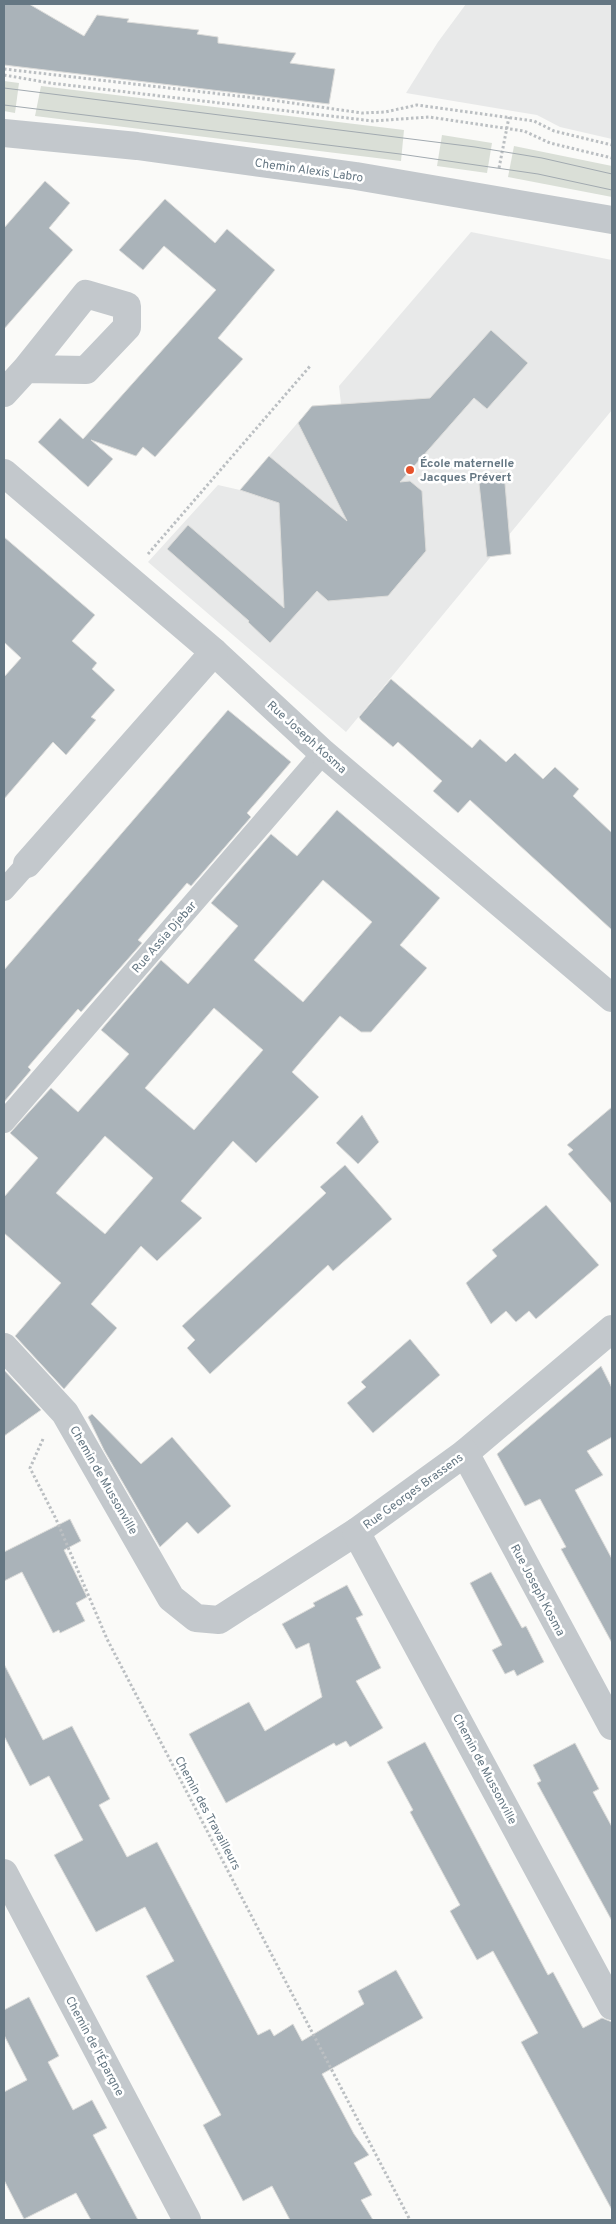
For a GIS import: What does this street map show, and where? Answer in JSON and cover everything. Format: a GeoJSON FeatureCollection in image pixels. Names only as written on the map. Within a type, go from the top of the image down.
{"type":"FeatureCollection","features":[{"type":"Feature","properties":{"kind":"street","name":"Chemin Alexis Labro"},"geometry":{"type":"LineString","coordinates":[[4,133],[137,146],[337,173],[612,220]]}},
{"type":"Feature","properties":{"kind":"street"},"geometry":{"type":"LineString","coordinates":[[4,393],[26,369]]}},
{"type":"Feature","properties":{"kind":"street","name":"Rue Joseph Kosma"},"geometry":{"type":"LineString","coordinates":[[4,473],[214,652],[323,753],[612,998]]}},
{"type":"Feature","properties":{"kind":"street"},"geometry":{"type":"LineString","coordinates":[[4,890],[214,652]]}},
{"type":"Feature","properties":{"kind":"street","name":"Rue Assia Djebar"},"geometry":{"type":"LineString","coordinates":[[4,1122],[323,753]]}},
{"type":"Feature","properties":{"kind":"street","name":"Rue Georges Brassens"},"geometry":{"type":"LineString","coordinates":[[196,1618],[219,1620],[356,1532],[465,1453],[612,1329]]}},
{"type":"Feature","properties":{"kind":"street","name":"Chemin de Mussonville"},"geometry":{"type":"LineString","coordinates":[[4,1346],[65,1413],[171,1598],[196,1618]]}},
{"type":"Feature","properties":{"kind":"street","name":"Rue Joseph Kosma"},"geometry":{"type":"LineString","coordinates":[[465,1453],[612,1726]]}},
{"type":"Feature","properties":{"kind":"street","name":"Chemin de Mussonville"},"geometry":{"type":"LineString","coordinates":[[356,1532],[612,2006]]}},
{"type":"Feature","properties":{"kind":"street","name":"Chemin de l'Épargne"},"geometry":{"type":"LineString","coordinates":[[4,1873],[187,2220]]}},
{"type":"Feature","properties":{"kind":"path"},"geometry":{"type":"LineString","coordinates":[[4,69],[264,99],[362,113],[385,112],[417,105],[534,121],[554,131],[612,145]]}},
{"type":"Feature","properties":{"kind":"path"},"geometry":{"type":"LineString","coordinates":[[4,76],[372,121],[429,117],[524,131],[550,143],[612,158]]}},
{"type":"Feature","properties":{"kind":"path"},"geometry":{"type":"LineString","coordinates":[[130,579],[144,558],[311,365]]}},
{"type":"Feature","properties":{"kind":"path","name":"Chemin des Travailleurs"},"geometry":{"type":"LineString","coordinates":[[65,1413],[45,1433],[30,1468],[56,1519],[107,1638],[410,2220]]}},
{"type":"Feature","properties":{"kind":"shaded area"},"geometry":{"type":"Polygon","coordinates":[[[466,4],[612,4],[612,139],[560,127],[537,115],[406,93],[438,42],[466,4]]]}},
{"type":"Feature","properties":{"kind":"shaded area"},"geometry":{"type":"Polygon","coordinates":[[[4,81],[19,83],[15,113],[4,111],[4,81]]]}},
{"type":"Feature","properties":{"kind":"shaded area"},"geometry":{"type":"Polygon","coordinates":[[[41,86],[404,130],[401,161],[35,116],[41,86]]]}},
{"type":"Feature","properties":{"kind":"shaded area"},"geometry":{"type":"Polygon","coordinates":[[[442,135],[492,143],[487,173],[437,166],[442,135]]]}},
{"type":"Feature","properties":{"kind":"shaded area"},"geometry":{"type":"Polygon","coordinates":[[[514,146],[612,166],[612,197],[508,177],[514,146]]]}},
{"type":"Feature","properties":{"kind":"shaded area","name":"École maternelle Jacques Prévert"},"geometry":{"type":"Polygon","coordinates":[[[471,232],[612,260],[612,410],[346,732],[148,562],[218,485],[240,490],[312,406],[341,404],[339,386],[471,232]]]}},
{"type":"Feature","properties":{"kind":"building"},"geometry":{"type":"Polygon","coordinates":[[[4,4],[29,4],[84,36],[97,15],[129,19],[127,22],[199,30],[197,34],[218,37],[218,43],[296,53],[290,63],[335,69],[329,104],[4,65],[4,4]]]}},
{"type":"Feature","properties":{"kind":"building"},"geometry":{"type":"Polygon","coordinates":[[[45,181],[70,203],[49,228],[73,250],[4,329],[4,228],[45,181]]]}},
{"type":"Feature","properties":{"kind":"building"},"geometry":{"type":"Polygon","coordinates":[[[165,199],[215,243],[227,229],[275,270],[218,338],[243,359],[155,457],[143,447],[136,456],[91,440],[113,459],[88,487],[38,442],[60,418],[83,439],[216,290],[164,246],[143,270],[119,250],[165,199]]]}},
{"type":"Feature","properties":{"kind":"building"},"geometry":{"type":"Polygon","coordinates":[[[491,330],[528,363],[487,409],[474,398],[400,482],[410,481],[422,491],[426,551],[388,596],[328,601],[317,591],[270,643],[249,621],[167,549],[188,525],[284,608],[279,503],[240,490],[269,456],[347,521],[298,423],[312,406],[430,398],[491,330]]]}},
{"type":"Feature","properties":{"kind":"building"},"geometry":{"type":"Polygon","coordinates":[[[504,472],[511,554],[487,557],[478,474],[504,472]]]}},
{"type":"Feature","properties":{"kind":"building"},"geometry":{"type":"Polygon","coordinates":[[[4,537],[95,615],[72,641],[97,663],[92,669],[115,690],[91,717],[96,720],[66,755],[53,742],[4,799],[4,677],[21,658],[4,642],[4,537]]]}},
{"type":"Feature","properties":{"kind":"building"},"geometry":{"type":"Polygon","coordinates":[[[391,679],[472,748],[480,739],[506,762],[515,753],[543,779],[555,767],[579,789],[573,796],[612,833],[612,930],[470,800],[458,813],[433,791],[442,781],[398,742],[393,747],[361,720],[359,717],[391,679]]]}},
{"type":"Feature","properties":{"kind":"building"},"geometry":{"type":"Polygon","coordinates":[[[228,710],[291,762],[247,813],[251,817],[191,886],[187,883],[138,940],[142,943],[81,1012],[78,1009],[28,1067],[31,1070],[4,1102],[4,970],[228,710]]]}},
{"type":"Feature","properties":{"kind":"building"},"geometry":{"type":"Polygon","coordinates":[[[337,810],[440,898],[400,945],[427,968],[371,1032],[361,1032],[340,1016],[292,1072],[319,1097],[256,1163],[233,1141],[181,1201],[202,1218],[157,1261],[141,1246],[91,1304],[117,1328],[64,1389],[15,1336],[61,1283],[4,1233],[4,1197],[38,1158],[10,1133],[51,1088],[78,1112],[129,1054],[101,1030],[161,960],[188,984],[238,926],[211,903],[271,834],[297,856],[337,810]],[[323,880],[254,960],[303,1002],[372,922],[323,880]],[[214,1008],[145,1088],[194,1130],[263,1050],[214,1008]],[[105,1136],[56,1193],[105,1234],[153,1178],[105,1136]]]}},
{"type":"Feature","properties":{"kind":"building"},"geometry":{"type":"Polygon","coordinates":[[[612,1107],[612,1204],[568,1154],[573,1150],[567,1145],[612,1107]]]}},
{"type":"Feature","properties":{"kind":"building"},"geometry":{"type":"Polygon","coordinates":[[[362,1115],[379,1142],[358,1164],[336,1143],[362,1115]]]}},
{"type":"Feature","properties":{"kind":"building"},"geometry":{"type":"Polygon","coordinates":[[[345,1165],[392,1219],[333,1271],[328,1265],[210,1374],[187,1348],[195,1340],[182,1326],[326,1193],[320,1187],[345,1165]]]}},
{"type":"Feature","properties":{"kind":"building"},"geometry":{"type":"Polygon","coordinates":[[[546,1205],[599,1265],[536,1319],[529,1311],[516,1322],[506,1311],[491,1324],[466,1283],[497,1256],[492,1250],[546,1205]]]}},
{"type":"Feature","properties":{"kind":"building"},"geometry":{"type":"Polygon","coordinates":[[[410,1339],[440,1375],[373,1433],[347,1403],[366,1387],[361,1382],[410,1339]]]}},
{"type":"Feature","properties":{"kind":"building"},"geometry":{"type":"Polygon","coordinates":[[[601,1366],[612,1388],[612,1437],[587,1451],[603,1475],[575,1490],[612,1559],[612,1643],[561,1549],[566,1547],[540,1499],[525,1506],[497,1454],[601,1366]]]}},
{"type":"Feature","properties":{"kind":"building"},"geometry":{"type":"Polygon","coordinates":[[[4,1370],[41,1410],[4,1436],[4,1370]]]}},
{"type":"Feature","properties":{"kind":"building"},"geometry":{"type":"Polygon","coordinates":[[[92,1414],[141,1464],[172,1437],[231,1506],[198,1534],[187,1522],[160,1547],[104,1450],[88,1417],[92,1414]]]}},
{"type":"Feature","properties":{"kind":"building"},"geometry":{"type":"Polygon","coordinates":[[[70,1519],[81,1541],[64,1550],[87,1597],[76,1603],[85,1621],[60,1633],[59,1630],[53,1633],[22,1572],[4,1581],[4,1552],[70,1519]]]}},
{"type":"Feature","properties":{"kind":"building"},"geometry":{"type":"Polygon","coordinates":[[[491,1572],[522,1628],[526,1626],[544,1662],[517,1676],[514,1670],[505,1674],[492,1650],[502,1645],[470,1583],[491,1572]]]}},
{"type":"Feature","properties":{"kind":"building"},"geometry":{"type":"Polygon","coordinates":[[[347,1585],[363,1615],[356,1618],[381,1668],[356,1681],[383,1728],[350,1747],[346,1741],[336,1746],[334,1743],[226,1803],[189,1734],[249,1702],[265,1731],[322,1697],[309,1643],[296,1649],[282,1624],[315,1606],[313,1603],[347,1585]]]}},
{"type":"Feature","properties":{"kind":"building"},"geometry":{"type":"Polygon","coordinates":[[[4,1664],[43,1740],[72,1726],[110,1799],[99,1805],[127,1857],[157,1842],[258,2035],[270,2029],[274,2036],[293,2024],[302,2041],[364,2004],[358,1991],[396,1970],[423,2018],[322,2074],[354,2134],[369,2155],[354,2163],[372,2195],[361,2200],[373,2220],[290,2220],[272,2186],[243,2201],[203,2125],[221,2115],[146,1976],[174,1961],[145,1907],[96,1932],[54,1855],[83,1840],[49,1776],[30,1786],[4,1736],[4,1664]]]}},
{"type":"Feature","properties":{"kind":"building"},"geometry":{"type":"Polygon","coordinates":[[[425,1742],[548,1975],[553,1972],[583,2028],[602,2018],[612,2022],[612,2210],[521,2042],[538,2033],[493,1951],[477,1960],[450,1911],[460,1905],[410,1812],[413,1810],[387,1762],[425,1742]]]}},
{"type":"Feature","properties":{"kind":"building"},"geometry":{"type":"Polygon","coordinates":[[[575,1743],[599,1789],[593,1792],[612,1827],[612,1921],[537,1783],[541,1781],[533,1765],[575,1743]]]}},
{"type":"Feature","properties":{"kind":"building"},"geometry":{"type":"Polygon","coordinates":[[[29,1997],[59,2056],[48,2062],[73,2110],[92,2100],[107,2128],[93,2135],[138,2220],[91,2220],[76,2193],[24,2219],[4,2180],[4,2092],[27,2080],[4,2035],[4,2010],[29,1997]]]}},
{"type":"Feature","properties":{"kind":"tram line"},"geometry":{"type":"LineString","coordinates":[[4,88],[475,147],[542,158],[612,174]]}},
{"type":"Feature","properties":{"kind":"tram line"},"geometry":{"type":"LineString","coordinates":[[4,105],[400,154],[538,174],[612,190]]}},
{"type":"Feature","properties":{"kind":"place","name":"École maternelle Jacques Prévert"},"geometry":{"type":"Point","coordinates":[410,470]}}]}
